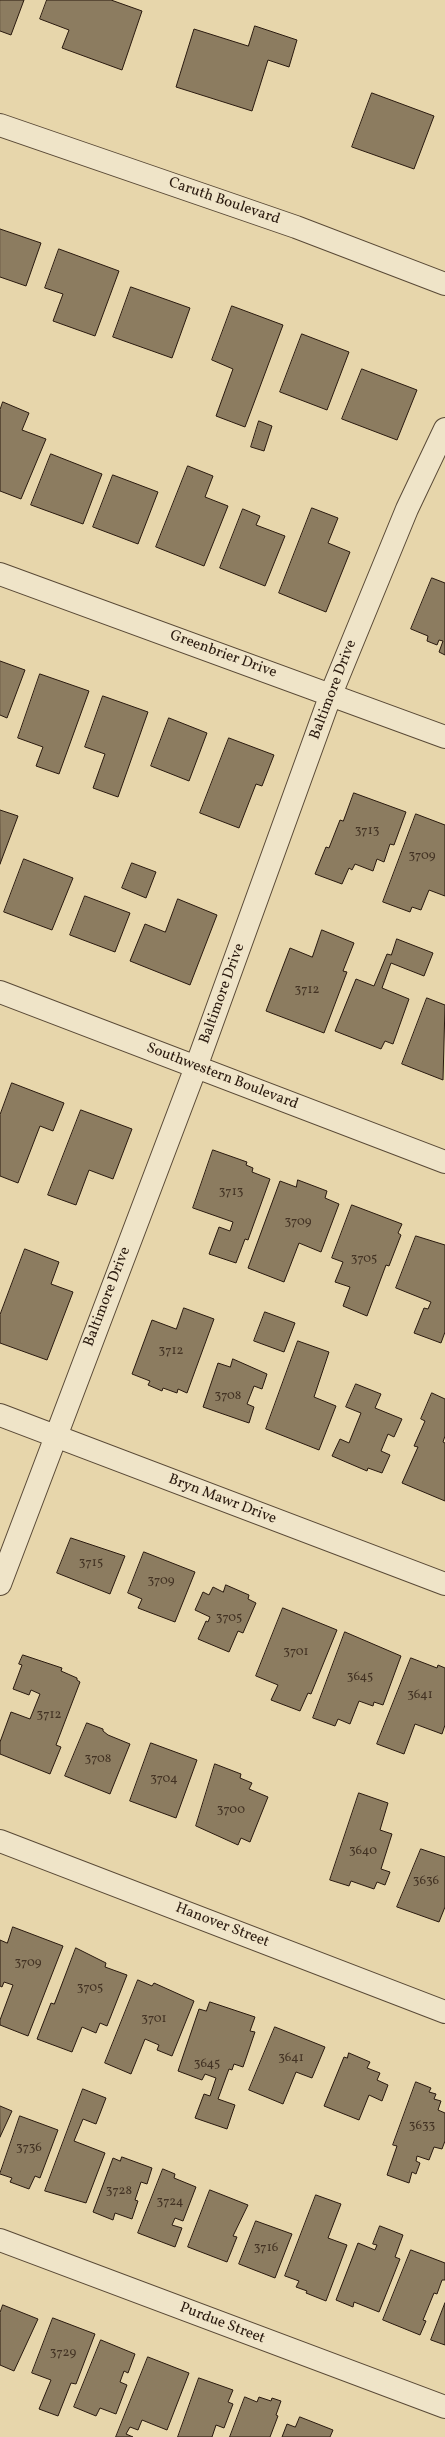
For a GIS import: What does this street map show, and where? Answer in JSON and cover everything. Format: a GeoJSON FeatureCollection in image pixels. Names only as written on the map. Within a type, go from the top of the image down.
{"type":"FeatureCollection","features":[{"type":"Feature","properties":{"kind":"street","name":"Caruth Boulevard"},"geometry":{"type":"LineString","coordinates":[[0,125],[296,227],[445,284]]}},
{"type":"Feature","properties":{"kind":"street","name":"Baltimore Drive"},"geometry":{"type":"LineString","coordinates":[[0,1584],[196,1068],[331,694],[407,509],[445,430]]}},
{"type":"Feature","properties":{"kind":"street","name":"Greenbrier Drive"},"geometry":{"type":"LineString","coordinates":[[0,574],[445,737]]}},
{"type":"Feature","properties":{"kind":"street","name":"Southwestern Boulevard"},"geometry":{"type":"LineString","coordinates":[[0,992],[445,1162]]}},
{"type":"Feature","properties":{"kind":"street","name":"Bryn Mawr Drive"},"geometry":{"type":"LineString","coordinates":[[0,1415],[445,1584]]}},
{"type":"Feature","properties":{"kind":"street","name":"Hanover Street"},"geometry":{"type":"LineString","coordinates":[[0,1840],[445,2012]]}},
{"type":"Feature","properties":{"kind":"street","name":"Purdue Street"},"geometry":{"type":"LineString","coordinates":[[0,2240],[445,2407]]}},
{"type":"Feature","properties":{"kind":"building"},"geometry":{"type":"Polygon","coordinates":[[[0,0],[24,0],[11,35],[0,31],[0,0]]]}},
{"type":"Feature","properties":{"kind":"building"},"geometry":{"type":"Polygon","coordinates":[[[47,0],[111,0],[142,11],[122,70],[62,48],[69,30],[40,19],[47,0]]]}},
{"type":"Feature","properties":{"kind":"building"},"geometry":{"type":"Polygon","coordinates":[[[255,26],[297,40],[289,67],[268,60],[252,111],[176,87],[194,29],[248,46],[255,26]]]}},
{"type":"Feature","properties":{"kind":"building"},"geometry":{"type":"Polygon","coordinates":[[[372,93],[434,116],[414,169],[352,147],[372,93]]]}},
{"type":"Feature","properties":{"kind":"building"},"geometry":{"type":"Polygon","coordinates":[[[0,229],[41,243],[26,286],[0,277],[0,229]]]}},
{"type":"Feature","properties":{"kind":"building"},"geometry":{"type":"Polygon","coordinates":[[[59,249],[119,271],[95,336],[53,321],[63,294],[45,288],[59,249]]]}},
{"type":"Feature","properties":{"kind":"building"},"geometry":{"type":"Polygon","coordinates":[[[131,287],[190,308],[172,358],[113,337],[131,287]]]}},
{"type":"Feature","properties":{"kind":"building"},"geometry":{"type":"Polygon","coordinates":[[[232,306],[283,325],[245,427],[216,416],[233,369],[212,360],[232,306]]]}},
{"type":"Feature","properties":{"kind":"building"},"geometry":{"type":"Polygon","coordinates":[[[302,334],[349,352],[327,410],[280,392],[302,334]]]}},
{"type":"Feature","properties":{"kind":"building"},"geometry":{"type":"Polygon","coordinates":[[[362,369],[417,390],[397,440],[342,419],[362,369]]]}},
{"type":"Feature","properties":{"kind":"building"},"geometry":{"type":"Polygon","coordinates":[[[3,402],[29,413],[22,430],[46,439],[21,499],[0,491],[0,410],[3,402]]]}},
{"type":"Feature","properties":{"kind":"building"},"geometry":{"type":"Polygon","coordinates":[[[259,421],[272,426],[264,451],[251,447],[259,421]]]}},
{"type":"Feature","properties":{"kind":"building"},"geometry":{"type":"Polygon","coordinates":[[[51,454],[102,474],[83,524],[31,505],[51,454]]]}},
{"type":"Feature","properties":{"kind":"building"},"geometry":{"type":"Polygon","coordinates":[[[188,466],[213,476],[205,497],[228,506],[204,566],[156,547],[188,466]]]}},
{"type":"Feature","properties":{"kind":"building"},"geometry":{"type":"Polygon","coordinates":[[[113,475],[158,492],[138,544],[93,527],[113,475]]]}},
{"type":"Feature","properties":{"kind":"building"},"geometry":{"type":"Polygon","coordinates":[[[312,508],[338,518],[328,543],[350,552],[326,612],[279,593],[312,508]]]}},
{"type":"Feature","properties":{"kind":"building"},"geometry":{"type":"Polygon","coordinates":[[[243,509],[260,516],[256,525],[285,536],[265,586],[220,568],[243,509]]]}},
{"type":"Feature","properties":{"kind":"building"},"geometry":{"type":"Polygon","coordinates":[[[432,578],[445,583],[445,655],[439,652],[443,641],[439,640],[437,645],[427,641],[428,636],[411,629],[432,578]]]}},
{"type":"Feature","properties":{"kind":"building"},"geometry":{"type":"Polygon","coordinates":[[[0,661],[25,670],[7,718],[0,715],[0,661]]]}},
{"type":"Feature","properties":{"kind":"building"},"geometry":{"type":"Polygon","coordinates":[[[40,674],[89,691],[59,774],[36,766],[43,747],[18,738],[40,674]]]}},
{"type":"Feature","properties":{"kind":"building"},"geometry":{"type":"Polygon","coordinates":[[[103,696],[148,712],[118,797],[93,788],[105,754],[85,747],[103,696]]]}},
{"type":"Feature","properties":{"kind":"building"},"geometry":{"type":"Polygon","coordinates":[[[169,718],[207,733],[189,781],[151,766],[169,718]]]}},
{"type":"Feature","properties":{"kind":"building"},"geometry":{"type":"Polygon","coordinates":[[[229,738],[274,755],[262,786],[256,784],[239,828],[200,813],[229,738]]]}},
{"type":"Feature","properties":{"kind":"building"},"geometry":{"type":"Polygon","coordinates":[[[354,793],[406,812],[394,845],[390,844],[384,862],[377,859],[373,871],[355,864],[352,870],[349,868],[342,884],[315,874],[326,847],[329,848],[340,820],[343,821],[354,793]]]}},
{"type":"Feature","properties":{"kind":"building"},"geometry":{"type":"Polygon","coordinates":[[[0,810],[18,816],[0,864],[0,810]]]}},
{"type":"Feature","properties":{"kind":"building"},"geometry":{"type":"Polygon","coordinates":[[[416,814],[445,825],[445,896],[429,890],[421,910],[412,907],[410,912],[383,902],[416,814]]]}},
{"type":"Feature","properties":{"kind":"building"},"geometry":{"type":"Polygon","coordinates":[[[24,859],[73,878],[52,930],[4,912],[24,859]]]}},
{"type":"Feature","properties":{"kind":"building"},"geometry":{"type":"Polygon","coordinates":[[[132,863],[156,872],[146,898],[122,888],[132,863]]]}},
{"type":"Feature","properties":{"kind":"building"},"geometry":{"type":"Polygon","coordinates":[[[85,896],[130,913],[115,952],[70,935],[85,896]]]}},
{"type":"Feature","properties":{"kind":"building"},"geometry":{"type":"Polygon","coordinates":[[[178,899],[217,915],[190,985],[130,961],[145,924],[165,932],[178,899]]]}},
{"type":"Feature","properties":{"kind":"building"},"geometry":{"type":"Polygon","coordinates":[[[322,930],[354,943],[343,971],[347,972],[324,1033],[266,1011],[290,948],[312,957],[322,930]]]}},
{"type":"Feature","properties":{"kind":"building"},"geometry":{"type":"Polygon","coordinates":[[[397,939],[433,953],[424,976],[391,963],[382,988],[409,999],[393,1044],[385,1041],[381,1049],[335,1031],[356,979],[374,986],[387,954],[391,955],[397,939]]]}},
{"type":"Feature","properties":{"kind":"building"},"geometry":{"type":"Polygon","coordinates":[[[427,998],[445,1005],[443,1080],[402,1064],[427,998]]]}},
{"type":"Feature","properties":{"kind":"building"},"geometry":{"type":"Polygon","coordinates":[[[12,1083],[64,1103],[53,1131],[40,1126],[18,1183],[0,1176],[0,1115],[12,1083]]]}},
{"type":"Feature","properties":{"kind":"building"},"geometry":{"type":"Polygon","coordinates":[[[81,1110],[132,1129],[113,1179],[89,1170],[76,1205],[48,1195],[81,1110]]]}},
{"type":"Feature","properties":{"kind":"building"},"geometry":{"type":"Polygon","coordinates":[[[213,1150],[247,1162],[246,1165],[253,1168],[252,1172],[270,1179],[248,1240],[245,1239],[236,1263],[209,1254],[219,1227],[230,1231],[233,1222],[193,1208],[213,1150]]]}},
{"type":"Feature","properties":{"kind":"building"},"geometry":{"type":"Polygon","coordinates":[[[298,1180],[327,1191],[325,1198],[339,1204],[321,1252],[299,1243],[284,1282],[248,1268],[280,1181],[296,1187],[298,1180]]]}},
{"type":"Feature","properties":{"kind":"building"},"geometry":{"type":"Polygon","coordinates":[[[352,1205],[402,1224],[398,1233],[401,1235],[389,1266],[386,1265],[367,1316],[343,1306],[350,1287],[335,1282],[343,1262],[332,1258],[352,1205]]]}},
{"type":"Feature","properties":{"kind":"building"},"geometry":{"type":"Polygon","coordinates":[[[416,1236],[445,1245],[445,1332],[441,1343],[414,1333],[424,1308],[428,1309],[431,1302],[396,1288],[416,1236]]]}},
{"type":"Feature","properties":{"kind":"building"},"geometry":{"type":"Polygon","coordinates":[[[25,1249],[59,1262],[51,1284],[73,1292],[47,1360],[0,1343],[0,1315],[25,1249]]]}},
{"type":"Feature","properties":{"kind":"building"},"geometry":{"type":"Polygon","coordinates":[[[184,1308],[214,1319],[187,1393],[178,1389],[177,1393],[163,1388],[162,1391],[148,1385],[150,1381],[132,1374],[152,1320],[176,1329],[184,1308]]]}},
{"type":"Feature","properties":{"kind":"building"},"geometry":{"type":"Polygon","coordinates":[[[265,1312],[295,1323],[284,1352],[254,1341],[265,1312]]]}},
{"type":"Feature","properties":{"kind":"building"},"geometry":{"type":"Polygon","coordinates":[[[298,1341],[329,1352],[314,1397],[336,1406],[319,1450],[266,1429],[298,1341]]]}},
{"type":"Feature","properties":{"kind":"building"},"geometry":{"type":"Polygon","coordinates":[[[233,1359],[267,1374],[262,1389],[254,1386],[247,1404],[254,1407],[249,1423],[203,1407],[218,1363],[230,1367],[233,1359]]]}},
{"type":"Feature","properties":{"kind":"building"},"geometry":{"type":"Polygon","coordinates":[[[356,1384],[381,1394],[375,1408],[402,1419],[394,1437],[388,1434],[381,1451],[390,1455],[382,1473],[368,1468],[367,1471],[332,1456],[340,1439],[349,1443],[361,1413],[346,1407],[356,1384]]]}},
{"type":"Feature","properties":{"kind":"building"},"geometry":{"type":"Polygon","coordinates":[[[432,1393],[445,1399],[445,1436],[443,1442],[445,1443],[445,1501],[402,1483],[418,1447],[414,1446],[425,1421],[421,1419],[432,1393]]]}},
{"type":"Feature","properties":{"kind":"building"},"geometry":{"type":"Polygon","coordinates":[[[71,1538],[125,1556],[110,1594],[57,1573],[71,1538]]]}},
{"type":"Feature","properties":{"kind":"building"},"geometry":{"type":"Polygon","coordinates":[[[144,1552],[195,1572],[175,1622],[138,1608],[142,1599],[128,1593],[144,1552]]]}},
{"type":"Feature","properties":{"kind":"building"},"geometry":{"type":"Polygon","coordinates":[[[226,1585],[249,1595],[248,1599],[256,1603],[243,1633],[238,1631],[229,1652],[198,1639],[206,1621],[208,1622],[210,1617],[195,1610],[203,1592],[209,1595],[213,1587],[223,1592],[226,1585]]]}},
{"type":"Feature","properties":{"kind":"building"},"geometry":{"type":"Polygon","coordinates":[[[283,1608],[337,1630],[311,1694],[308,1693],[300,1711],[271,1700],[278,1685],[256,1676],[283,1608]]]}},
{"type":"Feature","properties":{"kind":"building"},"geometry":{"type":"Polygon","coordinates":[[[345,1632],[401,1656],[383,1705],[374,1702],[373,1706],[359,1701],[350,1724],[338,1719],[335,1726],[313,1718],[345,1632]]]}},
{"type":"Feature","properties":{"kind":"building"},"geometry":{"type":"Polygon","coordinates":[[[23,1655],[62,1668],[61,1671],[77,1678],[80,1682],[56,1745],[61,1747],[50,1774],[0,1754],[0,1742],[11,1712],[30,1719],[40,1694],[31,1690],[29,1695],[13,1689],[22,1665],[19,1664],[23,1655]]]}},
{"type":"Feature","properties":{"kind":"building"},"geometry":{"type":"Polygon","coordinates":[[[411,1658],[437,1668],[438,1665],[445,1668],[445,1725],[442,1734],[415,1724],[404,1754],[377,1744],[411,1658]]]}},
{"type":"Feature","properties":{"kind":"building"},"geometry":{"type":"Polygon","coordinates":[[[87,1723],[103,1729],[103,1731],[108,1735],[130,1744],[110,1794],[65,1776],[87,1723]]]}},
{"type":"Feature","properties":{"kind":"building"},"geometry":{"type":"Polygon","coordinates":[[[151,1743],[197,1760],[176,1818],[130,1801],[151,1743]]]}},
{"type":"Feature","properties":{"kind":"building"},"geometry":{"type":"Polygon","coordinates":[[[215,1764],[241,1774],[240,1778],[252,1783],[249,1789],[268,1797],[250,1842],[241,1838],[238,1845],[196,1826],[215,1764]]]}},
{"type":"Feature","properties":{"kind":"building"},"geometry":{"type":"Polygon","coordinates":[[[359,1793],[388,1803],[380,1830],[392,1834],[381,1869],[390,1872],[385,1885],[377,1882],[374,1889],[351,1881],[349,1886],[330,1880],[359,1793]]]}},
{"type":"Feature","properties":{"kind":"building"},"geometry":{"type":"Polygon","coordinates":[[[421,1849],[445,1857],[445,1907],[439,1922],[397,1907],[421,1849]]]}},
{"type":"Feature","properties":{"kind":"building"},"geometry":{"type":"Polygon","coordinates":[[[13,1927],[63,1946],[28,2036],[0,2025],[0,2020],[13,1985],[4,1982],[2,1987],[0,1986],[0,1940],[7,1943],[13,1927]]]}},
{"type":"Feature","properties":{"kind":"building"},"geometry":{"type":"Polygon","coordinates":[[[76,1948],[106,1963],[105,1967],[127,1975],[107,2026],[100,2023],[96,2033],[82,2027],[72,2052],[37,2039],[51,2003],[54,2004],[76,1948]]]}},
{"type":"Feature","properties":{"kind":"building"},"geometry":{"type":"Polygon","coordinates":[[[138,1980],[152,1986],[154,1983],[194,2001],[172,2056],[157,2050],[159,2045],[145,2039],[131,2074],[105,2063],[138,1980]]]}},
{"type":"Feature","properties":{"kind":"building"},"geometry":{"type":"Polygon","coordinates":[[[210,2002],[255,2017],[250,2031],[255,2032],[243,2067],[234,2064],[232,2070],[229,2069],[218,2099],[235,2105],[227,2129],[195,2118],[204,2094],[210,2096],[216,2078],[205,2074],[202,2080],[178,2071],[199,2009],[206,2011],[210,2002]]]}},
{"type":"Feature","properties":{"kind":"building"},"geometry":{"type":"Polygon","coordinates":[[[275,2027],[325,2047],[312,2078],[296,2072],[283,2104],[249,2090],[275,2027]]]}},
{"type":"Feature","properties":{"kind":"building"},"geometry":{"type":"Polygon","coordinates":[[[349,2053],[370,2062],[367,2068],[380,2073],[377,2080],[388,2085],[382,2101],[369,2095],[359,2120],[324,2106],[344,2057],[347,2058],[349,2053]]]}},
{"type":"Feature","properties":{"kind":"building"},"geometry":{"type":"Polygon","coordinates":[[[416,2082],[431,2088],[429,2092],[436,2094],[434,2099],[441,2101],[438,2110],[445,2113],[445,2141],[442,2149],[434,2147],[429,2160],[417,2156],[416,2161],[420,2163],[416,2174],[412,2172],[409,2183],[387,2175],[397,2146],[393,2145],[416,2082]]]}},
{"type":"Feature","properties":{"kind":"building"},"geometry":{"type":"Polygon","coordinates":[[[83,2089],[106,2098],[96,2124],[83,2119],[74,2141],[105,2153],[86,2203],[45,2191],[83,2089]]]}},
{"type":"Feature","properties":{"kind":"building"},"geometry":{"type":"Polygon","coordinates":[[[0,2106],[12,2111],[0,2137],[0,2106]]]}},
{"type":"Feature","properties":{"kind":"building"},"geometry":{"type":"Polygon","coordinates":[[[20,2116],[58,2130],[40,2178],[35,2176],[29,2189],[10,2182],[12,2178],[0,2174],[20,2116]]]}},
{"type":"Feature","properties":{"kind":"building"},"geometry":{"type":"Polygon","coordinates":[[[122,2157],[152,2168],[147,2184],[141,2182],[135,2200],[138,2201],[132,2219],[115,2213],[113,2220],[93,2212],[113,2158],[120,2161],[122,2157]]]}},
{"type":"Feature","properties":{"kind":"building"},"geometry":{"type":"Polygon","coordinates":[[[163,2169],[175,2174],[174,2178],[196,2187],[183,2221],[175,2218],[172,2225],[182,2228],[175,2247],[138,2233],[163,2169]]]}},
{"type":"Feature","properties":{"kind":"building"},"geometry":{"type":"Polygon","coordinates":[[[210,2190],[248,2205],[233,2236],[237,2237],[227,2262],[188,2247],[210,2190]]]}},
{"type":"Feature","properties":{"kind":"building"},"geometry":{"type":"Polygon","coordinates":[[[316,2195],[341,2204],[328,2238],[347,2245],[326,2301],[306,2293],[307,2291],[296,2287],[299,2281],[285,2276],[316,2195]]]}},
{"type":"Feature","properties":{"kind":"building"},"geometry":{"type":"Polygon","coordinates":[[[256,2221],[292,2234],[275,2278],[239,2264],[256,2221]]]}},
{"type":"Feature","properties":{"kind":"building"},"geometry":{"type":"Polygon","coordinates":[[[380,2226],[403,2235],[395,2257],[400,2259],[379,2312],[354,2302],[353,2307],[336,2300],[358,2243],[375,2250],[377,2245],[373,2244],[380,2226]]]}},
{"type":"Feature","properties":{"kind":"building"},"geometry":{"type":"Polygon","coordinates":[[[411,2250],[445,2263],[445,2280],[442,2280],[437,2294],[434,2293],[423,2320],[426,2321],[420,2335],[383,2320],[411,2250]]]}},
{"type":"Feature","properties":{"kind":"building"},"geometry":{"type":"Polygon","coordinates":[[[445,2303],[445,2345],[431,2340],[445,2303]]]}},
{"type":"Feature","properties":{"kind":"building"},"geometry":{"type":"Polygon","coordinates":[[[3,2305],[38,2319],[14,2371],[0,2365],[0,2313],[3,2305]]]}},
{"type":"Feature","properties":{"kind":"building"},"geometry":{"type":"Polygon","coordinates":[[[53,2318],[95,2334],[76,2384],[71,2383],[58,2416],[39,2409],[51,2380],[32,2373],[53,2318]]]}},
{"type":"Feature","properties":{"kind":"building"},"geometry":{"type":"Polygon","coordinates":[[[101,2340],[135,2354],[128,2373],[124,2371],[120,2382],[127,2385],[116,2414],[100,2408],[96,2416],[74,2407],[101,2340]]]}},
{"type":"Feature","properties":{"kind":"building"},"geometry":{"type":"Polygon","coordinates":[[[148,2357],[189,2373],[167,2430],[142,2420],[138,2430],[130,2427],[126,2434],[133,2437],[116,2437],[148,2357]]]}},
{"type":"Feature","properties":{"kind":"building"},"geometry":{"type":"Polygon","coordinates":[[[199,2378],[233,2390],[228,2402],[233,2404],[224,2428],[216,2425],[212,2437],[178,2437],[199,2378]]]}},
{"type":"Feature","properties":{"kind":"building"},"geometry":{"type":"Polygon","coordinates":[[[245,2397],[257,2402],[259,2397],[271,2401],[272,2398],[281,2401],[276,2415],[278,2416],[270,2437],[230,2437],[245,2397]]]}},
{"type":"Feature","properties":{"kind":"building"},"geometry":{"type":"Polygon","coordinates":[[[300,2417],[333,2430],[330,2437],[282,2437],[287,2424],[295,2427],[300,2417]]]}}]}
